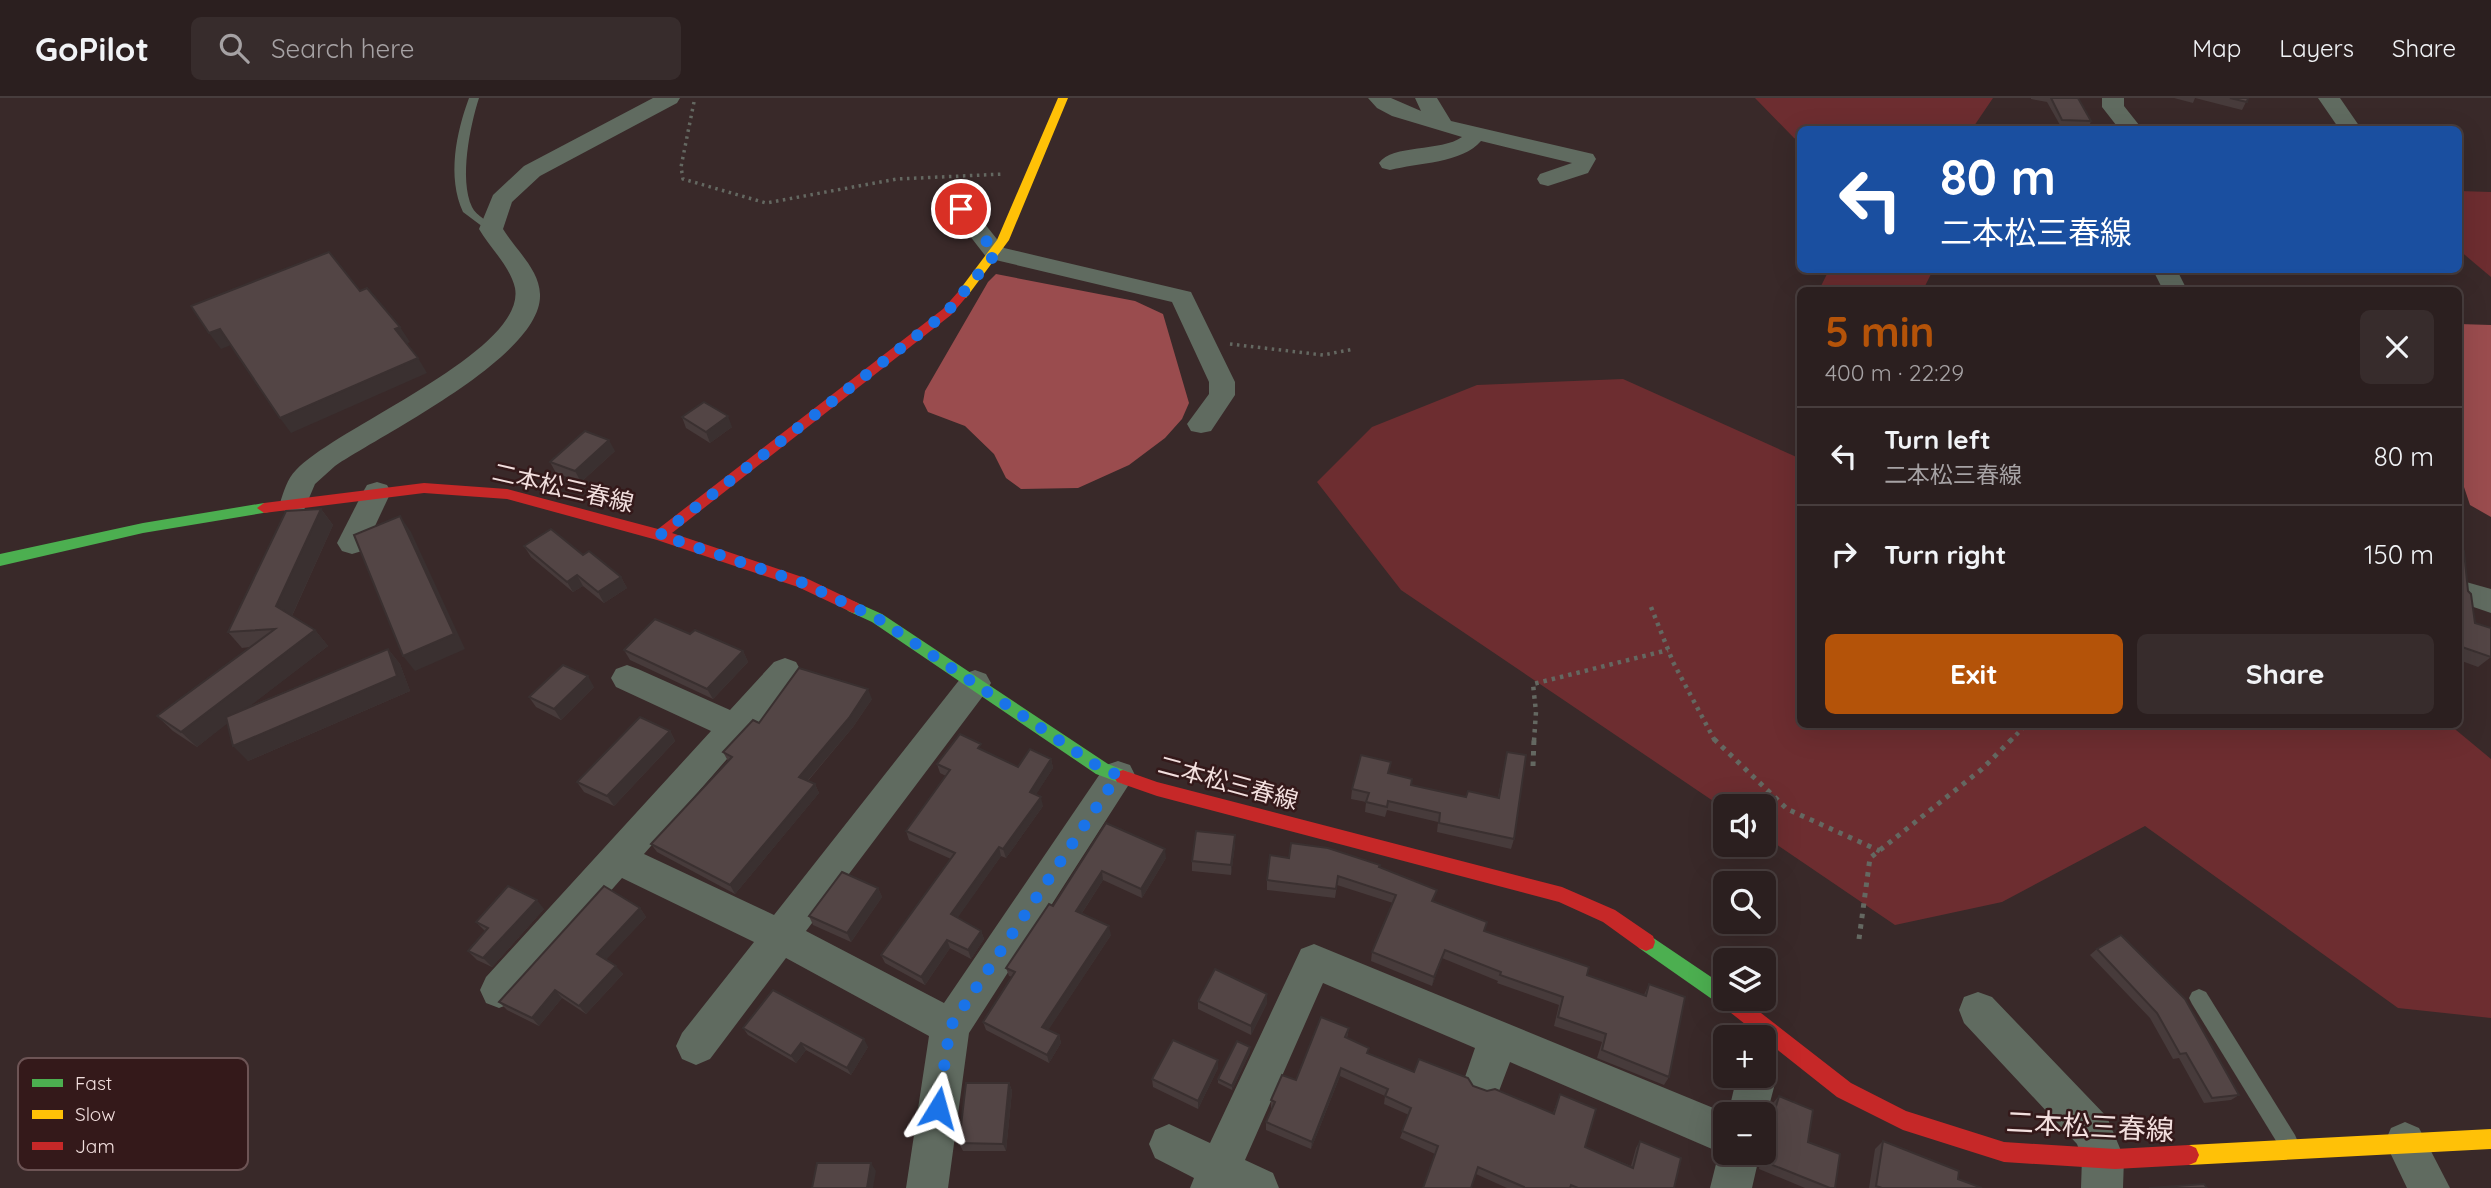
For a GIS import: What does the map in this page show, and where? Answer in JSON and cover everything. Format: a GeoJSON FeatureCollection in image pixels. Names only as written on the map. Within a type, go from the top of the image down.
{"type":"FeatureCollection","features":[{"type":"Feature","properties":{"kind":"main road"},"geometry":{"type":"LineString","coordinates":[[660,535],[947,312],[996,253],[1063,98]]}},
{"type":"Feature","properties":{"kind":"main road","name":"二本松三春線"},"geometry":{"type":"LineString","coordinates":[[0,560],[143,528],[377,492],[424,488],[507,494],[660,535],[803,583],[877,618],[1102,769],[1157,789],[1562,895],[1609,916],[1713,988]]}},
{"type":"Feature","properties":{"kind":"main road","name":"二本松三春線"},"geometry":{"type":"LineString","coordinates":[[1740,1011],[1754,1025]]}},
{"type":"Feature","properties":{"kind":"main road","name":"二本松三春線"},"geometry":{"type":"LineString","coordinates":[[1776,1044],[1844,1090],[1903,1120],[2004,1152],[2102,1173],[2230,1154],[2491,1139]]}},
{"type":"Feature","properties":{"kind":"street"},"geometry":{"type":"LineString","coordinates":[[293,503],[303,479],[326,458],[447,385],[481,361],[522,320],[529,297],[526,286],[491,229],[501,200],[532,171],[669,98]]}},
{"type":"Feature","properties":{"kind":"street"},"geometry":{"type":"LineString","coordinates":[[1379,98],[1384,104],[1397,110],[1439,121]]}},
{"type":"Feature","properties":{"kind":"street"},"geometry":{"type":"LineString","coordinates":[[1426,98],[1443,126],[1585,159],[1580,168],[1548,179]]}},
{"type":"Feature","properties":{"kind":"street"},"geometry":{"type":"LineString","coordinates":[[2113,98],[2113,107],[2129,126]]}},
{"type":"Feature","properties":{"kind":"street"},"geometry":{"type":"LineString","coordinates":[[2329,98],[2348,126]]}},
{"type":"Feature","properties":{"kind":"street"},"geometry":{"type":"LineString","coordinates":[[1390,163],[1407,157],[1458,150],[1469,145],[1476,134]]}},
{"type":"Feature","properties":{"kind":"street"},"geometry":{"type":"LineString","coordinates":[[961,209],[996,253],[1182,297],[1222,382],[1222,395],[1201,424]]}},
{"type":"Feature","properties":{"kind":"street"},"geometry":{"type":"LineString","coordinates":[[352,543],[377,492]]}},
{"type":"Feature","properties":{"kind":"street"},"geometry":{"type":"LineString","coordinates":[[2462,592],[2491,601]]}},
{"type":"Feature","properties":{"kind":"street"},"geometry":{"type":"LineString","coordinates":[[499,990],[785,671]]}},
{"type":"Feature","properties":{"kind":"street"},"geometry":{"type":"LineString","coordinates":[[627,678],[735,727]]}},
{"type":"Feature","properties":{"kind":"street"},"geometry":{"type":"LineString","coordinates":[[696,1046],[975,683]]}},
{"type":"Feature","properties":{"kind":"street"},"geometry":{"type":"LineString","coordinates":[[927,1188],[950,1027],[1118,775]]}},
{"type":"Feature","properties":{"kind":"street"},"geometry":{"type":"LineString","coordinates":[[617,858],[780,936],[950,1027]]}},
{"type":"Feature","properties":{"kind":"street"},"geometry":{"type":"LineString","coordinates":[[1215,1179],[1314,961],[1713,1129]]}},
{"type":"Feature","properties":{"kind":"street"},"geometry":{"type":"LineString","coordinates":[[1978,1010],[2092,1131],[2102,1173]]}},
{"type":"Feature","properties":{"kind":"street"},"geometry":{"type":"LineString","coordinates":[[1485,1077],[1498,1038]]}},
{"type":"Feature","properties":{"kind":"street"},"geometry":{"type":"LineString","coordinates":[[2405,1142],[2429,1188]]}},
{"type":"Feature","properties":{"kind":"street"},"geometry":{"type":"LineString","coordinates":[[1169,1144],[1215,1179],[1258,1188]]}},
{"type":"Feature","properties":{"kind":"street"},"geometry":{"type":"LineString","coordinates":[[1731,1188],[1736,1165]]}},
{"type":"Feature","properties":{"kind":"lane"},"geometry":{"type":"LineString","coordinates":[[474,98],[462,128],[459,172],[467,210],[491,229]]}},
{"type":"Feature","properties":{"kind":"lane"},"geometry":{"type":"LineString","coordinates":[[2199,998],[2293,1150]]}},
{"type":"Feature","properties":{"kind":"path"},"geometry":{"type":"LineString","coordinates":[[693,98],[694,105],[681,167],[683,179],[766,203],[897,179],[1032,173]]}},
{"type":"Feature","properties":{"kind":"path"},"geometry":{"type":"LineString","coordinates":[[1204,340],[1322,355],[1354,349]]}},
{"type":"Feature","properties":{"kind":"path"},"geometry":{"type":"LineString","coordinates":[[1651,607],[1668,650],[1711,737],[1787,809],[1880,851]]}},
{"type":"Feature","properties":{"kind":"path"},"geometry":{"type":"LineString","coordinates":[[1533,766],[1536,712],[1533,684],[1668,650]]}},
{"type":"Feature","properties":{"kind":"path"},"geometry":{"type":"LineString","coordinates":[[1859,939],[1870,858],[1982,769],[2023,728]]}},
{"type":"Feature","properties":{"kind":"shaded area"},"geometry":{"type":"Polygon","coordinates":[[[1755,98],[1993,98],[1974,126],[1797,126],[1797,140],[1755,98]]]}},
{"type":"Feature","properties":{"kind":"shaded area"},"geometry":{"type":"Polygon","coordinates":[[[2462,191],[2491,192],[2491,277],[2462,253],[2462,191]]]}},
{"type":"Feature","properties":{"kind":"shaded area"},"geometry":{"type":"Polygon","coordinates":[[[1828,273],[1932,273],[1924,287],[1820,287],[1828,273]]]}},
{"type":"Feature","properties":{"kind":"shaded area"},"geometry":{"type":"Polygon","coordinates":[[[996,274],[1135,301],[1163,314],[1189,403],[1182,419],[1165,438],[1129,465],[1078,488],[1021,489],[1006,478],[994,454],[965,426],[928,412],[923,402],[925,391],[988,282],[996,274]]]}},
{"type":"Feature","properties":{"kind":"shaded area"},"geometry":{"type":"Polygon","coordinates":[[[2462,324],[2491,325],[2491,517],[2470,505],[2462,481],[2462,324]]]}},
{"type":"Feature","properties":{"kind":"shaded area"},"geometry":{"type":"Polygon","coordinates":[[[1623,379],[1797,457],[1797,728],[2454,728],[2491,759],[2491,1018],[2398,1008],[2145,826],[2002,902],[1895,925],[1776,844],[1776,794],[1713,794],[1713,801],[1401,590],[1317,482],[1372,427],[1477,385],[1623,379]]]}},
{"type":"Feature","properties":{"kind":"building"},"geometry":{"type":"Polygon","coordinates":[[[2051,98],[2078,98],[2091,121],[2062,120],[2051,98]]]}},
{"type":"Feature","properties":{"kind":"building"},"geometry":{"type":"Polygon","coordinates":[[[2230,98],[2248,98],[2247,102],[2230,98]]]}},
{"type":"Feature","properties":{"kind":"building"},"geometry":{"type":"Polygon","coordinates":[[[329,252],[360,291],[367,288],[400,327],[395,329],[418,358],[280,418],[220,329],[209,333],[191,306],[329,252]]]}},
{"type":"Feature","properties":{"kind":"building"},"geometry":{"type":"Polygon","coordinates":[[[704,402],[728,416],[706,432],[682,417],[704,402]]]}},
{"type":"Feature","properties":{"kind":"building"},"geometry":{"type":"Polygon","coordinates":[[[585,431],[609,440],[575,471],[550,462],[585,431]]]}},
{"type":"Feature","properties":{"kind":"building"},"geometry":{"type":"Polygon","coordinates":[[[321,509],[276,606],[315,630],[181,732],[157,716],[275,629],[228,632],[286,511],[321,509]]]}},
{"type":"Feature","properties":{"kind":"building"},"geometry":{"type":"Polygon","coordinates":[[[400,516],[454,634],[403,656],[354,535],[400,516]]]}},
{"type":"Feature","properties":{"kind":"building"},"geometry":{"type":"Polygon","coordinates":[[[551,529],[583,555],[589,551],[621,577],[598,592],[577,575],[567,582],[524,546],[551,529]]]}},
{"type":"Feature","properties":{"kind":"building"},"geometry":{"type":"Polygon","coordinates":[[[2462,551],[2475,623],[2491,628],[2491,657],[2462,647],[2462,551]]]}},
{"type":"Feature","properties":{"kind":"building"},"geometry":{"type":"Polygon","coordinates":[[[655,619],[690,634],[695,630],[743,651],[707,689],[624,650],[655,619]]]}},
{"type":"Feature","properties":{"kind":"building"},"geometry":{"type":"Polygon","coordinates":[[[388,649],[397,676],[233,746],[226,717],[388,649]]]}},
{"type":"Feature","properties":{"kind":"building"},"geometry":{"type":"Polygon","coordinates":[[[563,665],[588,676],[554,709],[529,697],[563,665]]]}},
{"type":"Feature","properties":{"kind":"building"},"geometry":{"type":"Polygon","coordinates":[[[799,668],[868,689],[849,718],[799,777],[815,784],[730,885],[651,844],[732,757],[723,752],[753,720],[759,723],[799,668]]]}},
{"type":"Feature","properties":{"kind":"building"},"geometry":{"type":"Polygon","coordinates":[[[640,717],[670,731],[607,796],[577,782],[640,717]]]}},
{"type":"Feature","properties":{"kind":"building"},"geometry":{"type":"Polygon","coordinates":[[[960,734],[981,744],[978,748],[1018,767],[1030,749],[1051,759],[1030,792],[1041,797],[1003,849],[999,847],[951,914],[981,931],[968,950],[947,940],[921,977],[881,955],[955,853],[906,831],[950,770],[937,764],[960,734]]]}},
{"type":"Feature","properties":{"kind":"building"},"geometry":{"type":"Polygon","coordinates":[[[1507,752],[1526,755],[1514,839],[1439,823],[1440,813],[1388,801],[1387,807],[1366,802],[1369,793],[1352,789],[1361,755],[1391,762],[1388,773],[1412,779],[1411,785],[1466,797],[1468,791],[1499,798],[1507,752]]]}},
{"type":"Feature","properties":{"kind":"building"},"geometry":{"type":"Polygon","coordinates":[[[1106,823],[1165,849],[1141,889],[1102,871],[1076,911],[1109,926],[1042,1027],[1059,1035],[1047,1055],[983,1022],[1015,972],[1006,968],[1049,904],[1053,906],[1106,823]]]}},
{"type":"Feature","properties":{"kind":"building"},"geometry":{"type":"Polygon","coordinates":[[[1196,831],[1235,835],[1231,865],[1192,861],[1196,831]]]}},
{"type":"Feature","properties":{"kind":"building"},"geometry":{"type":"Polygon","coordinates":[[[1291,843],[1328,848],[1380,865],[1379,867],[1437,890],[1432,901],[1487,922],[1484,931],[1589,967],[1587,975],[1646,996],[1649,984],[1685,997],[1669,1077],[1602,1050],[1606,1034],[1558,1017],[1563,997],[1500,975],[1501,972],[1445,950],[1434,977],[1372,952],[1396,895],[1338,876],[1336,889],[1267,880],[1270,855],[1289,858],[1291,843]]]}},
{"type":"Feature","properties":{"kind":"building"},"geometry":{"type":"Polygon","coordinates":[[[842,872],[878,888],[847,933],[809,916],[842,872]]]}},
{"type":"Feature","properties":{"kind":"building"},"geometry":{"type":"Polygon","coordinates":[[[508,886],[537,900],[483,958],[468,951],[488,928],[476,922],[508,886]]]}},
{"type":"Feature","properties":{"kind":"building"},"geometry":{"type":"Polygon","coordinates":[[[604,886],[640,908],[597,954],[616,966],[579,1006],[555,990],[532,1018],[499,1002],[604,886]]]}},
{"type":"Feature","properties":{"kind":"building"},"geometry":{"type":"Polygon","coordinates":[[[2121,935],[2185,999],[2239,1095],[2212,1098],[2186,1053],[2180,1054],[2157,1013],[2097,949],[2121,935]]]}},
{"type":"Feature","properties":{"kind":"building"},"geometry":{"type":"Polygon","coordinates":[[[1215,969],[1267,994],[1251,1026],[1198,1001],[1215,969]]]}},
{"type":"Feature","properties":{"kind":"building"},"geometry":{"type":"Polygon","coordinates":[[[773,990],[864,1039],[847,1068],[801,1043],[791,1056],[743,1028],[773,990]]]}},
{"type":"Feature","properties":{"kind":"building"},"geometry":{"type":"Polygon","coordinates":[[[1321,1017],[1349,1028],[1345,1037],[1369,1048],[1367,1053],[1414,1072],[1419,1059],[1468,1078],[1473,1086],[1487,1091],[1495,1089],[1554,1114],[1560,1094],[1596,1109],[1585,1147],[1633,1168],[1640,1141],[1681,1158],[1674,1188],[1578,1188],[1571,1185],[1570,1188],[1524,1188],[1478,1167],[1471,1188],[1423,1188],[1438,1146],[1402,1131],[1411,1108],[1385,1096],[1388,1089],[1341,1068],[1312,1142],[1266,1122],[1275,1102],[1271,1100],[1282,1075],[1296,1080],[1321,1017]]]}},
{"type":"Feature","properties":{"kind":"building"},"geometry":{"type":"Polygon","coordinates":[[[1173,1040],[1218,1060],[1198,1101],[1152,1079],[1173,1040]]]}},
{"type":"Feature","properties":{"kind":"building"},"geometry":{"type":"Polygon","coordinates":[[[1237,1041],[1250,1047],[1232,1086],[1218,1079],[1237,1041]]]}},
{"type":"Feature","properties":{"kind":"building"},"geometry":{"type":"Polygon","coordinates":[[[966,1083],[1009,1083],[1003,1144],[959,1143],[966,1083]]]}},
{"type":"Feature","properties":{"kind":"building"},"geometry":{"type":"Polygon","coordinates":[[[1779,1096],[1813,1110],[1808,1142],[1840,1154],[1835,1188],[1772,1165],[1776,1165],[1776,1106],[1779,1096]]]}},
{"type":"Feature","properties":{"kind":"building"},"geometry":{"type":"Polygon","coordinates":[[[1883,1141],[1959,1171],[1958,1179],[1982,1188],[1876,1186],[1883,1141]]]}},
{"type":"Feature","properties":{"kind":"building"},"geometry":{"type":"Polygon","coordinates":[[[817,1163],[871,1163],[867,1188],[812,1188],[817,1163]]]}},
{"type":"Feature","properties":{"kind":"building"},"geometry":{"type":"Polygon","coordinates":[[[2204,1184],[2207,1188],[2149,1188],[2204,1184]]]}},
{"type":"Feature","properties":{"kind":"traffic: fast"},"geometry":{"type":"LineString","coordinates":[[0,560],[143,528],[264,508]]}},
{"type":"Feature","properties":{"kind":"traffic: fast"},"geometry":{"type":"LineString","coordinates":[[853,607],[877,618],[1102,769],[1123,777]]}},
{"type":"Feature","properties":{"kind":"traffic: fast"},"geometry":{"type":"LineString","coordinates":[[1646,942],[1713,989]]}},
{"type":"Feature","properties":{"kind":"traffic: slow"},"geometry":{"type":"LineString","coordinates":[[962,295],[1003,240],[1063,98]]}},
{"type":"Feature","properties":{"kind":"traffic: slow"},"geometry":{"type":"LineString","coordinates":[[2189,1155],[2491,1139]]}},
{"type":"Feature","properties":{"kind":"traffic: jam"},"geometry":{"type":"LineString","coordinates":[[660,535],[947,312],[962,295]]}},
{"type":"Feature","properties":{"kind":"traffic: jam"},"geometry":{"type":"LineString","coordinates":[[264,508],[424,488],[507,494],[660,535],[803,583],[853,607]]}},
{"type":"Feature","properties":{"kind":"traffic: jam"},"geometry":{"type":"LineString","coordinates":[[1123,777],[1157,789],[1562,895],[1609,916],[1646,942]]}},
{"type":"Feature","properties":{"kind":"traffic: jam"},"geometry":{"type":"LineString","coordinates":[[1743,1011],[1844,1090],[1903,1120],[2004,1152],[2115,1159],[2189,1155]]}},
{"type":"Feature","properties":{"kind":"route"},"geometry":{"type":"LineString","coordinates":[[938,1108],[950,1027],[1118,775],[1102,769],[877,618],[803,583],[660,535],[947,312],[996,253],[961,209]]}}]}
